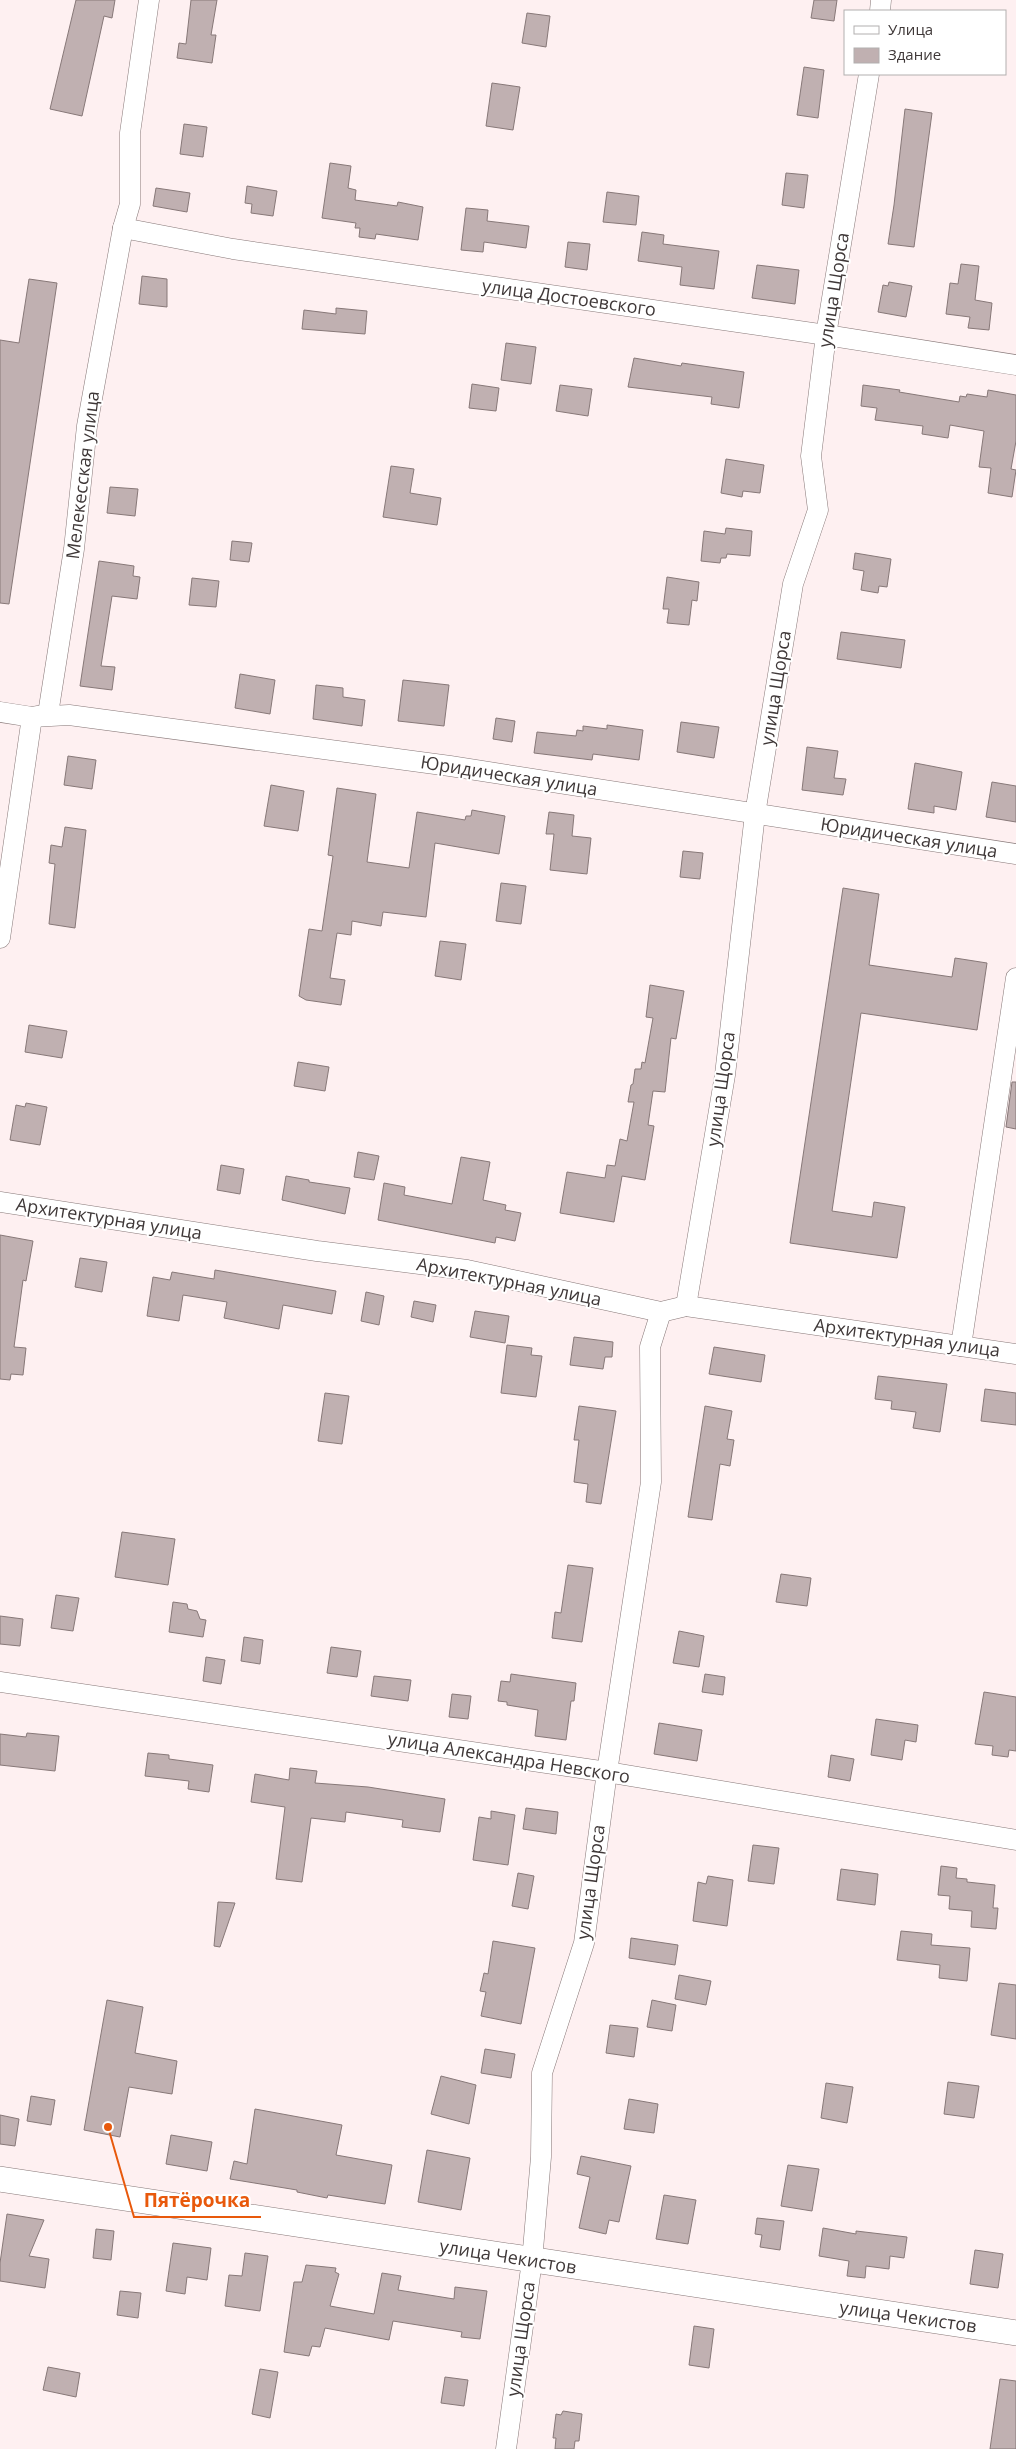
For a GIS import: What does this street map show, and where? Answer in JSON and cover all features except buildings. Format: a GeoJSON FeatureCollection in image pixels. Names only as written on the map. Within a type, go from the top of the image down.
{"type":"FeatureCollection","features":[{"type":"Feature","properties":{"kind":"main road","name":"улица Чекистов"},"geometry":{"type":"LineString","coordinates":[[0,2179],[1016,2333]]}},
{"type":"Feature","properties":{"kind":"street","name":"Мелекесская улица"},"geometry":{"type":"LineString","coordinates":[[0,938],[40,715],[74,549],[87,426],[123,228],[130,204],[130,133],[148,0]]}},
{"type":"Feature","properties":{"kind":"street","name":"улица Щорса"},"geometry":{"type":"LineString","coordinates":[[686,1306],[725,1075],[755,814],[793,584],[818,510],[811,456],[826,335],[869,75]]}},
{"type":"Feature","properties":{"kind":"street","name":"улица Достоевского"},"geometry":{"type":"LineString","coordinates":[[123,228],[242,250],[826,335],[1016,365]]}},
{"type":"Feature","properties":{"kind":"street","name":"Юридическая улица"},"geometry":{"type":"LineString","coordinates":[[0,712],[69,715],[450,766],[1016,854]]}},
{"type":"Feature","properties":{"kind":"street"},"geometry":{"type":"LineString","coordinates":[[961,1346],[1016,978]]}},
{"type":"Feature","properties":{"kind":"street","name":"Архитектурная улица"},"geometry":{"type":"LineString","coordinates":[[0,1202],[308,1249],[468,1270],[661,1312],[686,1306],[1016,1354]]}},
{"type":"Feature","properties":{"kind":"street","name":"улица Щорса"},"geometry":{"type":"LineString","coordinates":[[506,2449],[532,2261],[541,2157],[542,2073],[584,1943],[607,1772],[651,1482],[650,1347],[661,1312]]}},
{"type":"Feature","properties":{"kind":"street","name":"улица Александра Невского"},"geometry":{"type":"LineString","coordinates":[[0,1682],[607,1772],[1016,1840]]}},
{"type":"Feature","properties":{"kind":"place","name":"Пятёрочка"},"geometry":{"type":"Point","coordinates":[108,2127]}}]}
